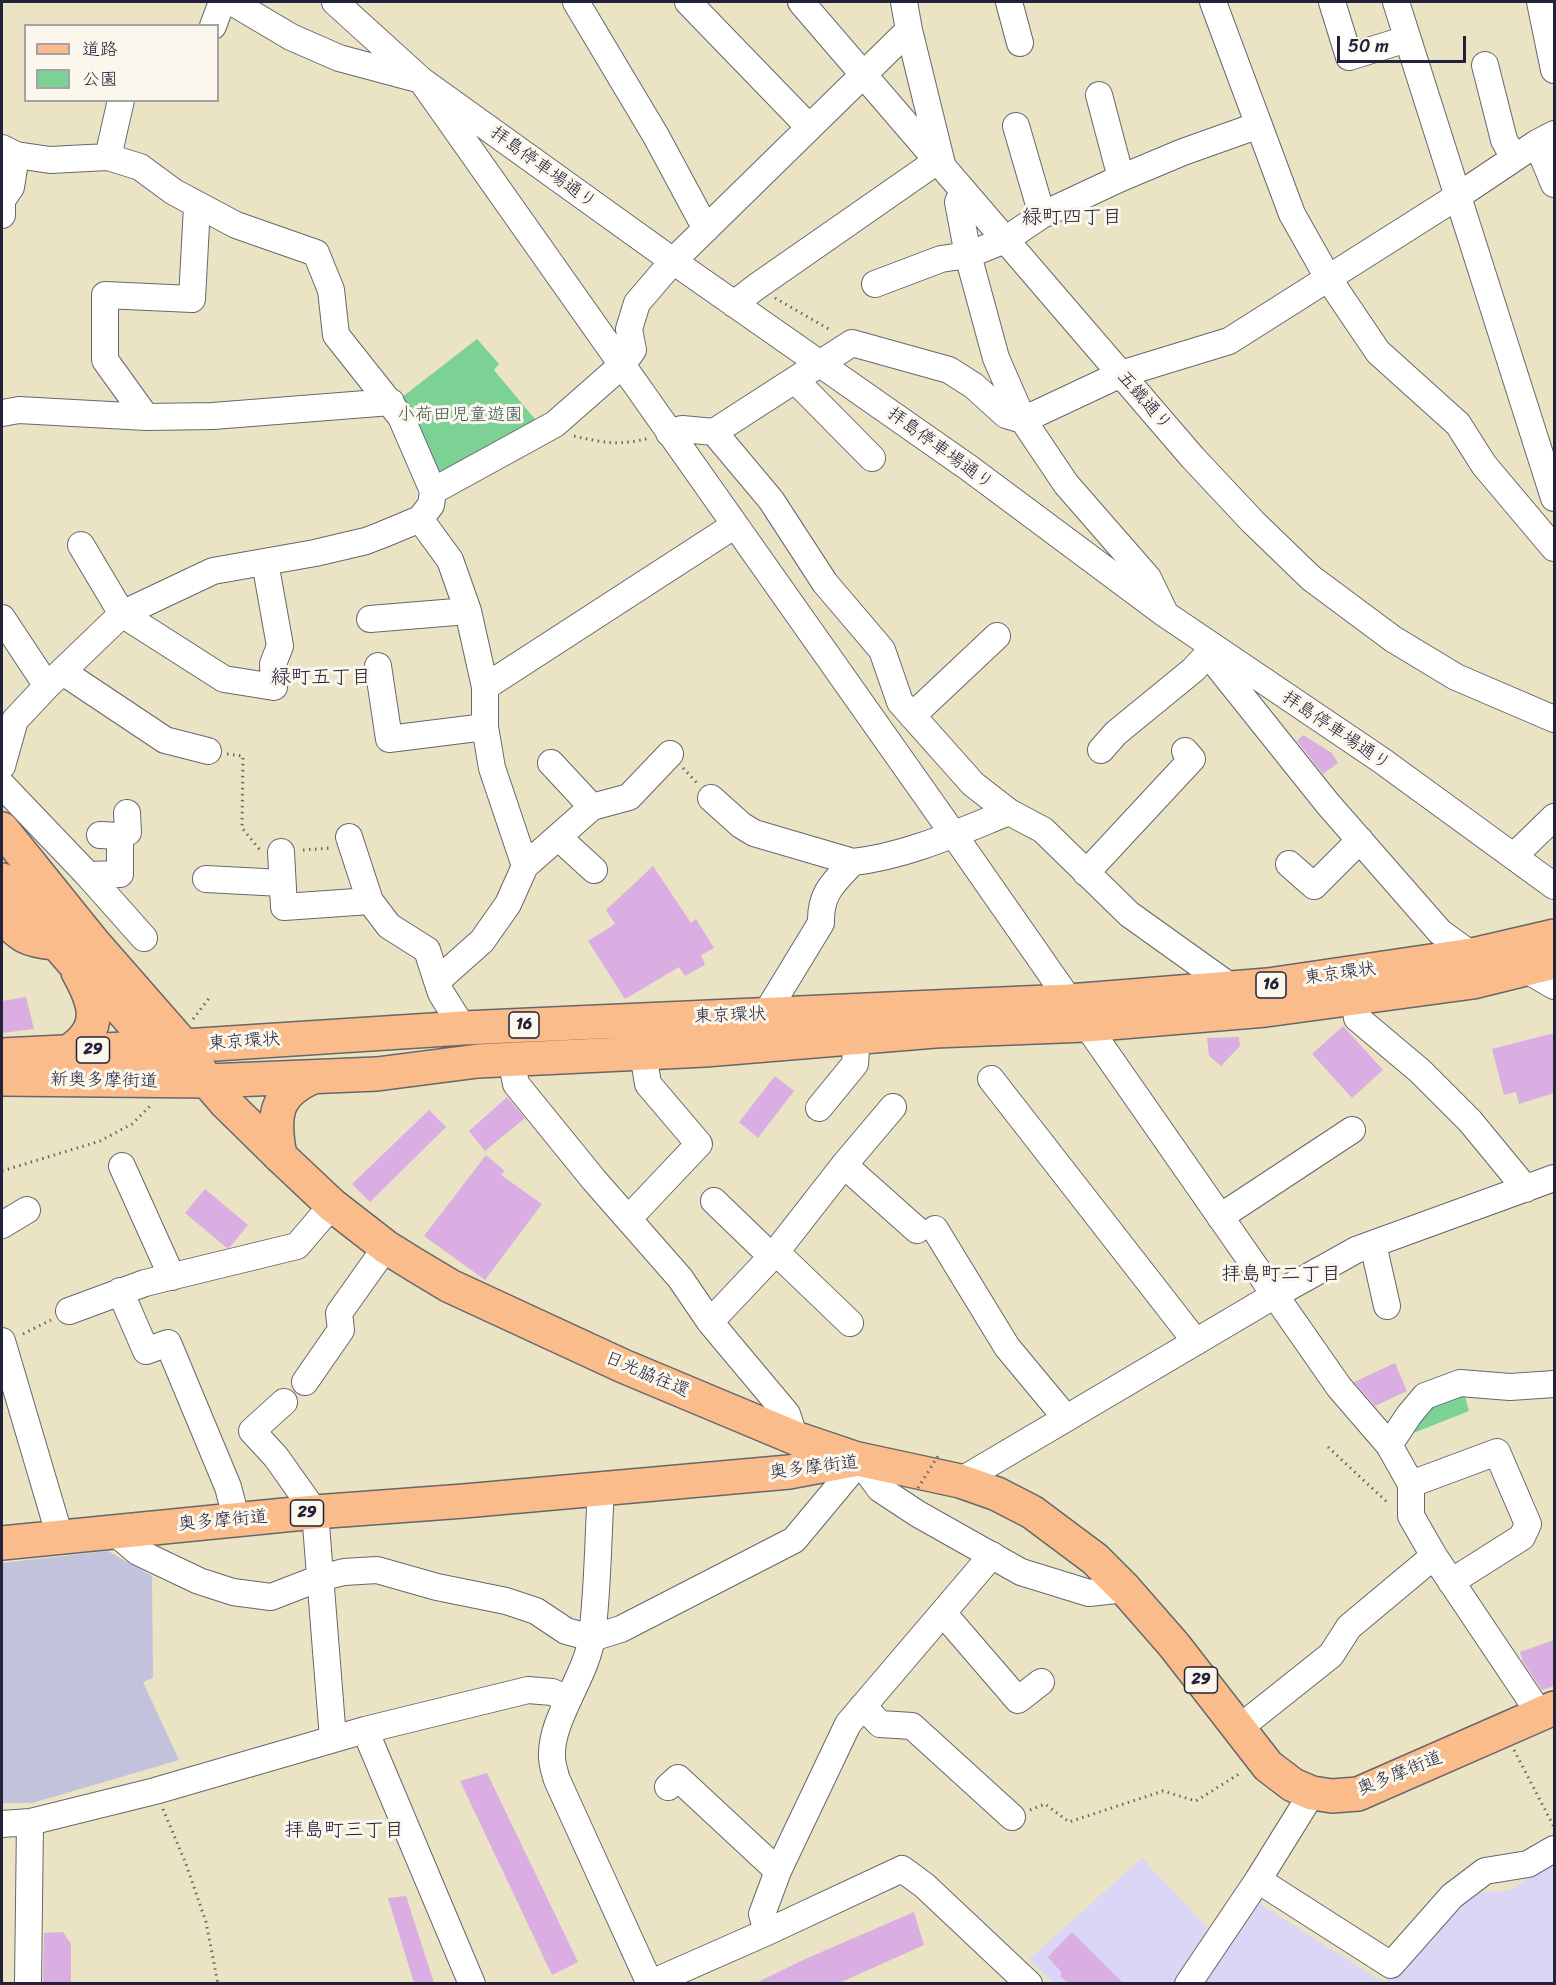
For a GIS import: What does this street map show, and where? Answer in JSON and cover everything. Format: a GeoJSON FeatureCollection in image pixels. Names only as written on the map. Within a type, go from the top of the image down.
{"type":"FeatureCollection","features":[{"type":"Feature","properties":{"kind":"main road","name":"東京環状"},"geometry":{"type":"LineString","coordinates":[[2,829],[93,942],[171,1046],[207,1081],[377,1074],[478,1061],[705,1050],[935,1031],[1078,1013],[1231,987],[1268,985],[1472,955],[1554,936]]}},
{"type":"Feature","properties":{"kind":"main road","name":"東京環状"},"geometry":{"type":"LineString","coordinates":[[2,880],[64,952],[92,976],[139,1030],[171,1046],[463,1028],[765,1015],[1266,1010],[1473,982],[1540,965]]}},
{"type":"Feature","properties":{"kind":"main road"},"geometry":{"type":"LineString","coordinates":[[2,915],[25,937],[64,952],[90,995],[95,1014],[89,1032],[68,1052]]}},
{"type":"Feature","properties":{"kind":"main road","name":"新奥多摩街道"},"geometry":{"type":"LineString","coordinates":[[2,1055],[171,1046]]}},
{"type":"Feature","properties":{"kind":"main road"},"geometry":{"type":"LineString","coordinates":[[280,1156],[276,1116],[279,1106],[289,1091],[313,1077]]}},
{"type":"Feature","properties":{"kind":"main road","name":"新奥多摩街道"},"geometry":{"type":"LineString","coordinates":[[2,1079],[207,1081]]}},
{"type":"Feature","properties":{"kind":"main road","name":"日光脇往還"},"geometry":{"type":"LineString","coordinates":[[207,1081],[226,1103],[332,1205],[387,1247],[450,1286],[531,1325],[795,1438],[858,1459]]}},
{"type":"Feature","properties":{"kind":"main road","name":"奥多摩街道"},"geometry":{"type":"LineString","coordinates":[[2,1543],[315,1512],[789,1472],[858,1459],[960,1480],[997,1494],[1032,1512],[1095,1559],[1125,1589],[1174,1645],[1263,1760],[1282,1778],[1312,1794],[1332,1796],[1358,1794],[1547,1711]]}},
{"type":"Feature","properties":{"kind":"street"},"geometry":{"type":"LineString","coordinates":[[214,24],[222,2]]}},
{"type":"Feature","properties":{"kind":"street"},"geometry":{"type":"LineString","coordinates":[[232,2],[291,37],[339,58],[421,80],[954,835],[1339,1387],[1389,1445],[1411,1484],[1411,1516],[1434,1556],[1547,1711]]}},
{"type":"Feature","properties":{"kind":"street","name":"拝島停車場通り"},"geometry":{"type":"LineString","coordinates":[[335,2],[421,80],[673,261],[969,468],[1165,614],[1208,649],[1371,754],[1554,886]]}},
{"type":"Feature","properties":{"kind":"street"},"geometry":{"type":"LineString","coordinates":[[576,2],[656,136],[706,229]]}},
{"type":"Feature","properties":{"kind":"street"},"geometry":{"type":"LineString","coordinates":[[688,2],[809,127]]}},
{"type":"Feature","properties":{"kind":"street","name":"五鐵通り"},"geometry":{"type":"LineString","coordinates":[[801,2],[862,76],[1193,458],[1253,522],[1311,578],[1393,639],[1456,677],[1554,719]]}},
{"type":"Feature","properties":{"kind":"street"},"geometry":{"type":"LineString","coordinates":[[734,304],[756,287],[940,166],[904,2]]}},
{"type":"Feature","properties":{"kind":"street"},"geometry":{"type":"LineString","coordinates":[[1009,2],[1020,43]]}},
{"type":"Feature","properties":{"kind":"street"},"geometry":{"type":"LineString","coordinates":[[1213,2],[1292,214],[1328,278],[1378,352],[1458,424],[1484,465],[1554,548]]}},
{"type":"Feature","properties":{"kind":"street"},"geometry":{"type":"LineString","coordinates":[[1332,2],[1349,57],[1407,39]]}},
{"type":"Feature","properties":{"kind":"street"},"geometry":{"type":"LineString","coordinates":[[1395,2],[1550,467],[1554,498]]}},
{"type":"Feature","properties":{"kind":"street"},"geometry":{"type":"LineString","coordinates":[[1540,2],[1554,70]]}},
{"type":"Feature","properties":{"kind":"street"},"geometry":{"type":"LineString","coordinates":[[433,491],[555,424],[621,366],[633,350],[629,329],[637,303],[673,261],[909,30]]}},
{"type":"Feature","properties":{"kind":"street"},"geometry":{"type":"LineString","coordinates":[[1485,65],[1504,140],[1514,158]]}},
{"type":"Feature","properties":{"kind":"street"},"geometry":{"type":"LineString","coordinates":[[1099,95],[1121,178]]}},
{"type":"Feature","properties":{"kind":"street"},"geometry":{"type":"LineString","coordinates":[[108,157],[121,102]]}},
{"type":"Feature","properties":{"kind":"street"},"geometry":{"type":"LineString","coordinates":[[875,284],[941,259],[968,255],[1005,240],[1042,215],[1121,178],[1183,152],[1259,125]]}},
{"type":"Feature","properties":{"kind":"street"},"geometry":{"type":"LineString","coordinates":[[1016,126],[1042,215]]}},
{"type":"Feature","properties":{"kind":"street"},"geometry":{"type":"LineString","coordinates":[[669,433],[682,429],[714,432],[852,343],[949,370],[974,386],[1006,415],[1023,420],[1121,374],[1229,341],[1546,139],[1554,184]]}},
{"type":"Feature","properties":{"kind":"street"},"geometry":{"type":"LineString","coordinates":[[2,215],[2,200],[11,187],[9,152],[50,160],[108,157],[140,167],[197,206],[236,225],[316,253],[331,290],[336,335],[401,417],[433,491],[431,505],[420,519],[366,541],[213,571],[122,614],[15,720],[2,766]]}},
{"type":"Feature","properties":{"kind":"street"},"geometry":{"type":"LineString","coordinates":[[963,192],[958,202],[968,255],[996,358],[1023,420],[1065,484],[1148,578],[1165,614]]}},
{"type":"Feature","properties":{"kind":"street"},"geometry":{"type":"LineString","coordinates":[[146,417],[105,360],[105,295],[192,299],[197,206]]}},
{"type":"Feature","properties":{"kind":"street"},"geometry":{"type":"LineString","coordinates":[[795,380],[872,458]]}},
{"type":"Feature","properties":{"kind":"street"},"geometry":{"type":"LineString","coordinates":[[2,413],[19,410],[146,417],[213,416],[391,402]]}},
{"type":"Feature","properties":{"kind":"street"},"geometry":{"type":"LineString","coordinates":[[714,432],[771,500],[825,583],[882,650],[900,702],[973,784],[1009,812],[1043,830],[1129,914],[1231,987]]}},
{"type":"Feature","properties":{"kind":"street"},"geometry":{"type":"LineString","coordinates":[[420,519],[450,560],[468,611],[485,687],[485,727],[492,768],[525,866]]}},
{"type":"Feature","properties":{"kind":"street"},"geometry":{"type":"LineString","coordinates":[[485,687],[735,525]]}},
{"type":"Feature","properties":{"kind":"street"},"geometry":{"type":"LineString","coordinates":[[81,545],[122,614],[224,679],[274,687],[273,664],[280,646],[265,562]]}},
{"type":"Feature","properties":{"kind":"street"},"geometry":{"type":"LineString","coordinates":[[370,619],[468,611]]}},
{"type":"Feature","properties":{"kind":"street"},"geometry":{"type":"LineString","coordinates":[[2,618],[55,679],[165,740],[208,751]]}},
{"type":"Feature","properties":{"kind":"street"},"geometry":{"type":"LineString","coordinates":[[912,716],[997,636]]}},
{"type":"Feature","properties":{"kind":"street"},"geometry":{"type":"LineString","coordinates":[[1101,750],[1116,733],[1193,670],[1208,649],[1328,804],[1440,932],[1472,955]]}},
{"type":"Feature","properties":{"kind":"street"},"geometry":{"type":"LineString","coordinates":[[378,666],[389,739],[485,727]]}},
{"type":"Feature","properties":{"kind":"street"},"geometry":{"type":"LineString","coordinates":[[1086,873],[1192,759],[1185,751]]}},
{"type":"Feature","properties":{"kind":"street"},"geometry":{"type":"LineString","coordinates":[[437,981],[482,941],[508,904],[525,866],[592,807],[629,797],[670,754]]}},
{"type":"Feature","properties":{"kind":"street"},"geometry":{"type":"LineString","coordinates":[[550,763],[592,807]]}},
{"type":"Feature","properties":{"kind":"street"},"geometry":{"type":"LineString","coordinates":[[2,785],[88,875],[144,939]]}},
{"type":"Feature","properties":{"kind":"street"},"geometry":{"type":"LineString","coordinates":[[711,798],[741,825],[754,832],[853,862],[879,859],[954,835],[1009,812]]}},
{"type":"Feature","properties":{"kind":"street"},"geometry":{"type":"LineString","coordinates":[[1514,856],[1554,817]]}},
{"type":"Feature","properties":{"kind":"street"},"geometry":{"type":"LineString","coordinates":[[88,875],[120,874],[116,828]]}},
{"type":"Feature","properties":{"kind":"street"},"geometry":{"type":"LineString","coordinates":[[558,837],[594,870]]}},
{"type":"Feature","properties":{"kind":"street"},"geometry":{"type":"LineString","coordinates":[[1289,864],[1314,886],[1360,840]]}},
{"type":"Feature","properties":{"kind":"street"},"geometry":{"type":"LineString","coordinates":[[351,841],[370,901],[389,926],[427,950],[441,993],[463,1028]]}},
{"type":"Feature","properties":{"kind":"street"},"geometry":{"type":"LineString","coordinates":[[281,852],[284,906],[370,901]]}},
{"type":"Feature","properties":{"kind":"street"},"geometry":{"type":"LineString","coordinates":[[765,1015],[821,923],[825,892],[853,862]]}},
{"type":"Feature","properties":{"kind":"street"},"geometry":{"type":"LineString","coordinates":[[206,879],[282,882]]}},
{"type":"Feature","properties":{"kind":"street"},"geometry":{"type":"LineString","coordinates":[[1540,965],[1554,986]]}},
{"type":"Feature","properties":{"kind":"street"},"geometry":{"type":"LineString","coordinates":[[1354,999],[1357,1018],[1420,1071],[1470,1121],[1526,1189]]}},
{"type":"Feature","properties":{"kind":"street"},"geometry":{"type":"LineString","coordinates":[[819,1108],[855,1064],[857,1036]]}},
{"type":"Feature","properties":{"kind":"street"},"geometry":{"type":"LineString","coordinates":[[629,1218],[699,1143],[648,1084],[643,1053]]}},
{"type":"Feature","properties":{"kind":"street"},"geometry":{"type":"LineString","coordinates":[[511,1059],[516,1084],[594,1180],[680,1278],[710,1322],[787,1414],[795,1438]]}},
{"type":"Feature","properties":{"kind":"street"},"geometry":{"type":"LineString","coordinates":[[991,1079],[1196,1342]]}},
{"type":"Feature","properties":{"kind":"street"},"geometry":{"type":"LineString","coordinates":[[710,1322],[773,1254],[893,1107]]}},
{"type":"Feature","properties":{"kind":"street"},"geometry":{"type":"LineString","coordinates":[[1220,1217],[1352,1130]]}},
{"type":"Feature","properties":{"kind":"street"},"geometry":{"type":"LineString","coordinates":[[844,1165],[926,1229],[1007,1347],[1066,1418]]}},
{"type":"Feature","properties":{"kind":"street"},"geometry":{"type":"LineString","coordinates":[[122,1166],[172,1277]]}},
{"type":"Feature","properties":{"kind":"street"},"geometry":{"type":"LineString","coordinates":[[960,1480],[1356,1250],[1554,1178]]}},
{"type":"Feature","properties":{"kind":"street"},"geometry":{"type":"LineString","coordinates":[[714,1202],[850,1323]]}},
{"type":"Feature","properties":{"kind":"street"},"geometry":{"type":"LineString","coordinates":[[69,1311],[120,1291],[297,1246],[332,1205]]}},
{"type":"Feature","properties":{"kind":"street"},"geometry":{"type":"LineString","coordinates":[[2,1225],[27,1210]]}},
{"type":"Feature","properties":{"kind":"street"},"geometry":{"type":"LineString","coordinates":[[1373,1244],[1388,1306]]}},
{"type":"Feature","properties":{"kind":"street"},"geometry":{"type":"LineString","coordinates":[[305,1382],[341,1330],[339,1313],[387,1247]]}},
{"type":"Feature","properties":{"kind":"street"},"geometry":{"type":"LineString","coordinates":[[120,1291],[146,1351],[168,1343],[228,1487],[237,1521]]}},
{"type":"Feature","properties":{"kind":"street"},"geometry":{"type":"LineString","coordinates":[[2,1342],[60,1537]]}},
{"type":"Feature","properties":{"kind":"street"},"geometry":{"type":"LineString","coordinates":[[1389,1445],[1425,1396],[1460,1383],[1510,1387],[1554,1384]]}},
{"type":"Feature","properties":{"kind":"street"},"geometry":{"type":"LineString","coordinates":[[284,1402],[252,1431],[276,1457],[315,1512],[333,1739]]}},
{"type":"Feature","properties":{"kind":"street"},"geometry":{"type":"LineString","coordinates":[[1411,1484],[1497,1452],[1528,1524],[1522,1537],[1451,1582]]}},
{"type":"Feature","properties":{"kind":"street"},"geometry":{"type":"LineString","coordinates":[[113,1531],[138,1552],[199,1581],[233,1592],[271,1598],[320,1578],[344,1572],[377,1570],[437,1587],[506,1601],[536,1611],[566,1631],[592,1638],[621,1629],[794,1540],[849,1474],[858,1459],[880,1489],[918,1514],[1021,1572],[1089,1593],[1125,1589]]}},
{"type":"Feature","properties":{"kind":"street"},"geometry":{"type":"LineString","coordinates":[[602,1489],[592,1638],[581,1676],[568,1699],[553,1743],[552,1759],[557,1780],[649,1983],[767,1932],[902,1869],[925,1886],[1029,1983]]}},
{"type":"Feature","properties":{"kind":"street"},"geometry":{"type":"LineString","coordinates":[[767,1932],[762,1914],[778,1871],[848,1724],[992,1556]]}},
{"type":"Feature","properties":{"kind":"street"},"geometry":{"type":"LineString","coordinates":[[1238,1729],[1331,1656],[1349,1628],[1434,1556]]}},
{"type":"Feature","properties":{"kind":"street"},"geometry":{"type":"LineString","coordinates":[[943,1613],[1017,1700],[1041,1682]]}},
{"type":"Feature","properties":{"kind":"street"},"geometry":{"type":"LineString","coordinates":[[2,1824],[30,1822],[155,1791],[365,1730],[528,1690],[552,1692],[568,1699]]}},
{"type":"Feature","properties":{"kind":"street"},"geometry":{"type":"LineString","coordinates":[[863,1706],[880,1724],[912,1726],[1012,1817]]}},
{"type":"Feature","properties":{"kind":"street"},"geometry":{"type":"LineString","coordinates":[[365,1730],[472,1983]]}},
{"type":"Feature","properties":{"kind":"street"},"geometry":{"type":"LineString","coordinates":[[668,1787],[678,1778],[778,1871]]}},
{"type":"Feature","properties":{"kind":"street"},"geometry":{"type":"LineString","coordinates":[[1188,1983],[1258,1880],[1312,1794]]}},
{"type":"Feature","properties":{"kind":"street"},"geometry":{"type":"LineString","coordinates":[[28,1983],[30,1822]]}},
{"type":"Feature","properties":{"kind":"street"},"geometry":{"type":"LineString","coordinates":[[1258,1880],[1391,1965],[1452,1896],[1485,1871],[1528,1864],[1554,1850]]}},
{"type":"Feature","properties":{"kind":"path"},"geometry":{"type":"LineString","coordinates":[[756,287],[852,343]]}},
{"type":"Feature","properties":{"kind":"path"},"geometry":{"type":"LineString","coordinates":[[546,429],[608,444],[629,443],[669,433]]}},
{"type":"Feature","properties":{"kind":"path"},"geometry":{"type":"LineString","coordinates":[[208,751],[243,756],[242,828],[259,850],[281,852],[351,841]]}},
{"type":"Feature","properties":{"kind":"path"},"geometry":{"type":"LineString","coordinates":[[670,754],[711,798]]}},
{"type":"Feature","properties":{"kind":"path"},"geometry":{"type":"LineString","coordinates":[[2,1171],[100,1141],[132,1124],[154,1102]]}},
{"type":"Feature","properties":{"kind":"path"},"geometry":{"type":"LineString","coordinates":[[2,1342],[69,1311]]}},
{"type":"Feature","properties":{"kind":"path"},"geometry":{"type":"LineString","coordinates":[[1328,1447],[1421,1533]]}},
{"type":"Feature","properties":{"kind":"path"},"geometry":{"type":"LineString","coordinates":[[918,1488],[938,1456]]}},
{"type":"Feature","properties":{"kind":"path"},"geometry":{"type":"LineString","coordinates":[[1504,1730],[1554,1827]]}},
{"type":"Feature","properties":{"kind":"path"},"geometry":{"type":"LineString","coordinates":[[1012,1817],[1045,1804],[1069,1822],[1163,1791],[1196,1801],[1263,1760]]}},
{"type":"Feature","properties":{"kind":"path"},"geometry":{"type":"LineString","coordinates":[[155,1791],[186,1864],[206,1922],[218,1983]]}},
{"type":"Feature","properties":{"kind":"shaded area"},"geometry":{"type":"Polygon","coordinates":[[[108,1551],[152,1576],[153,1678],[143,1682],[179,1760],[32,1803],[2,1803],[2,1563],[108,1551]]]}},
{"type":"Feature","properties":{"kind":"shaded area"},"geometry":{"type":"Polygon","coordinates":[[[1142,1858],[1208,1928],[1176,1983],[1053,1983],[1029,1959],[1142,1858]]]}},
{"type":"Feature","properties":{"kind":"shaded area"},"geometry":{"type":"Polygon","coordinates":[[[1549,1864],[1554,1872],[1554,1983],[1191,1984],[1254,1900],[1384,1983],[1454,1904],[1480,1893],[1511,1890],[1549,1864]]]}},
{"type":"Feature","properties":{"kind":"green space","name":"小荷田児童遊園"},"geometry":{"type":"Polygon","coordinates":[[[477,339],[499,364],[494,370],[539,424],[442,484],[397,401],[477,339]]]}},
{"type":"Feature","properties":{"kind":"green space"},"geometry":{"type":"Polygon","coordinates":[[[1463,1390],[1469,1411],[1406,1436],[1425,1404],[1463,1390]]]}},
{"type":"Feature","properties":{"kind":"building"},"geometry":{"type":"Polygon","coordinates":[[[1303,735],[1332,753],[1338,763],[1323,774],[1297,741],[1303,735]]]}},
{"type":"Feature","properties":{"kind":"building"},"geometry":{"type":"Polygon","coordinates":[[[653,866],[691,923],[696,919],[714,948],[701,955],[705,965],[685,976],[679,967],[625,999],[588,941],[615,924],[606,910],[653,866]]]}},
{"type":"Feature","properties":{"kind":"building"},"geometry":{"type":"Polygon","coordinates":[[[26,997],[34,1029],[2,1033],[2,1001],[26,997]]]}},
{"type":"Feature","properties":{"kind":"building"},"geometry":{"type":"Polygon","coordinates":[[[1343,1026],[1383,1070],[1352,1098],[1312,1054],[1343,1026]]]}},
{"type":"Feature","properties":{"kind":"building"},"geometry":{"type":"Polygon","coordinates":[[[1554,1033],[1554,1093],[1519,1104],[1516,1092],[1504,1095],[1492,1049],[1554,1033]]]}},
{"type":"Feature","properties":{"kind":"building"},"geometry":{"type":"Polygon","coordinates":[[[1239,1037],[1240,1046],[1221,1066],[1209,1056],[1207,1038],[1239,1037]]]}},
{"type":"Feature","properties":{"kind":"building"},"geometry":{"type":"Polygon","coordinates":[[[775,1076],[794,1091],[758,1138],[739,1122],[775,1076]]]}},
{"type":"Feature","properties":{"kind":"building"},"geometry":{"type":"Polygon","coordinates":[[[507,1097],[525,1118],[485,1151],[469,1131],[507,1097]]]}},
{"type":"Feature","properties":{"kind":"building"},"geometry":{"type":"Polygon","coordinates":[[[429,1110],[446,1127],[370,1202],[352,1184],[429,1110]]]}},
{"type":"Feature","properties":{"kind":"building"},"geometry":{"type":"Polygon","coordinates":[[[486,1155],[505,1171],[501,1175],[542,1204],[485,1280],[424,1236],[486,1155]]]}},
{"type":"Feature","properties":{"kind":"building"},"geometry":{"type":"Polygon","coordinates":[[[205,1189],[248,1225],[230,1247],[227,1248],[185,1213],[205,1189]]]}},
{"type":"Feature","properties":{"kind":"building"},"geometry":{"type":"Polygon","coordinates":[[[1395,1363],[1407,1391],[1375,1406],[1354,1382],[1395,1363]]]}},
{"type":"Feature","properties":{"kind":"building"},"geometry":{"type":"Polygon","coordinates":[[[1554,1640],[1554,1686],[1542,1690],[1523,1662],[1520,1652],[1554,1640]]]}},
{"type":"Feature","properties":{"kind":"building"},"geometry":{"type":"Polygon","coordinates":[[[487,1773],[578,1962],[552,1975],[460,1781],[487,1773]]]}},
{"type":"Feature","properties":{"kind":"building"},"geometry":{"type":"Polygon","coordinates":[[[406,1896],[434,1983],[414,1983],[388,1898],[406,1896]]]}},
{"type":"Feature","properties":{"kind":"building"},"geometry":{"type":"Polygon","coordinates":[[[914,1912],[924,1945],[839,1983],[756,1983],[803,1960],[914,1912]]]}},
{"type":"Feature","properties":{"kind":"building"},"geometry":{"type":"Polygon","coordinates":[[[63,1932],[71,1944],[71,1983],[43,1983],[44,1933],[63,1932]]]}},
{"type":"Feature","properties":{"kind":"building"},"geometry":{"type":"Polygon","coordinates":[[[1072,1932],[1123,1983],[1068,1983],[1061,1977],[1061,1972],[1048,1957],[1072,1932]]]}},
{"type":"Feature","properties":{"kind":"district","name":"緑町四丁目"},"geometry":{"type":"Point","coordinates":[1072,218]}},
{"type":"Feature","properties":{"kind":"district","name":"緑町五丁目"},"geometry":{"type":"Point","coordinates":[321,678]}},
{"type":"Feature","properties":{"kind":"district","name":"拝島町二丁目"},"geometry":{"type":"Point","coordinates":[1281,1275]}},
{"type":"Feature","properties":{"kind":"district","name":"拝島町三丁目"},"geometry":{"type":"Point","coordinates":[344,1831]}}]}
